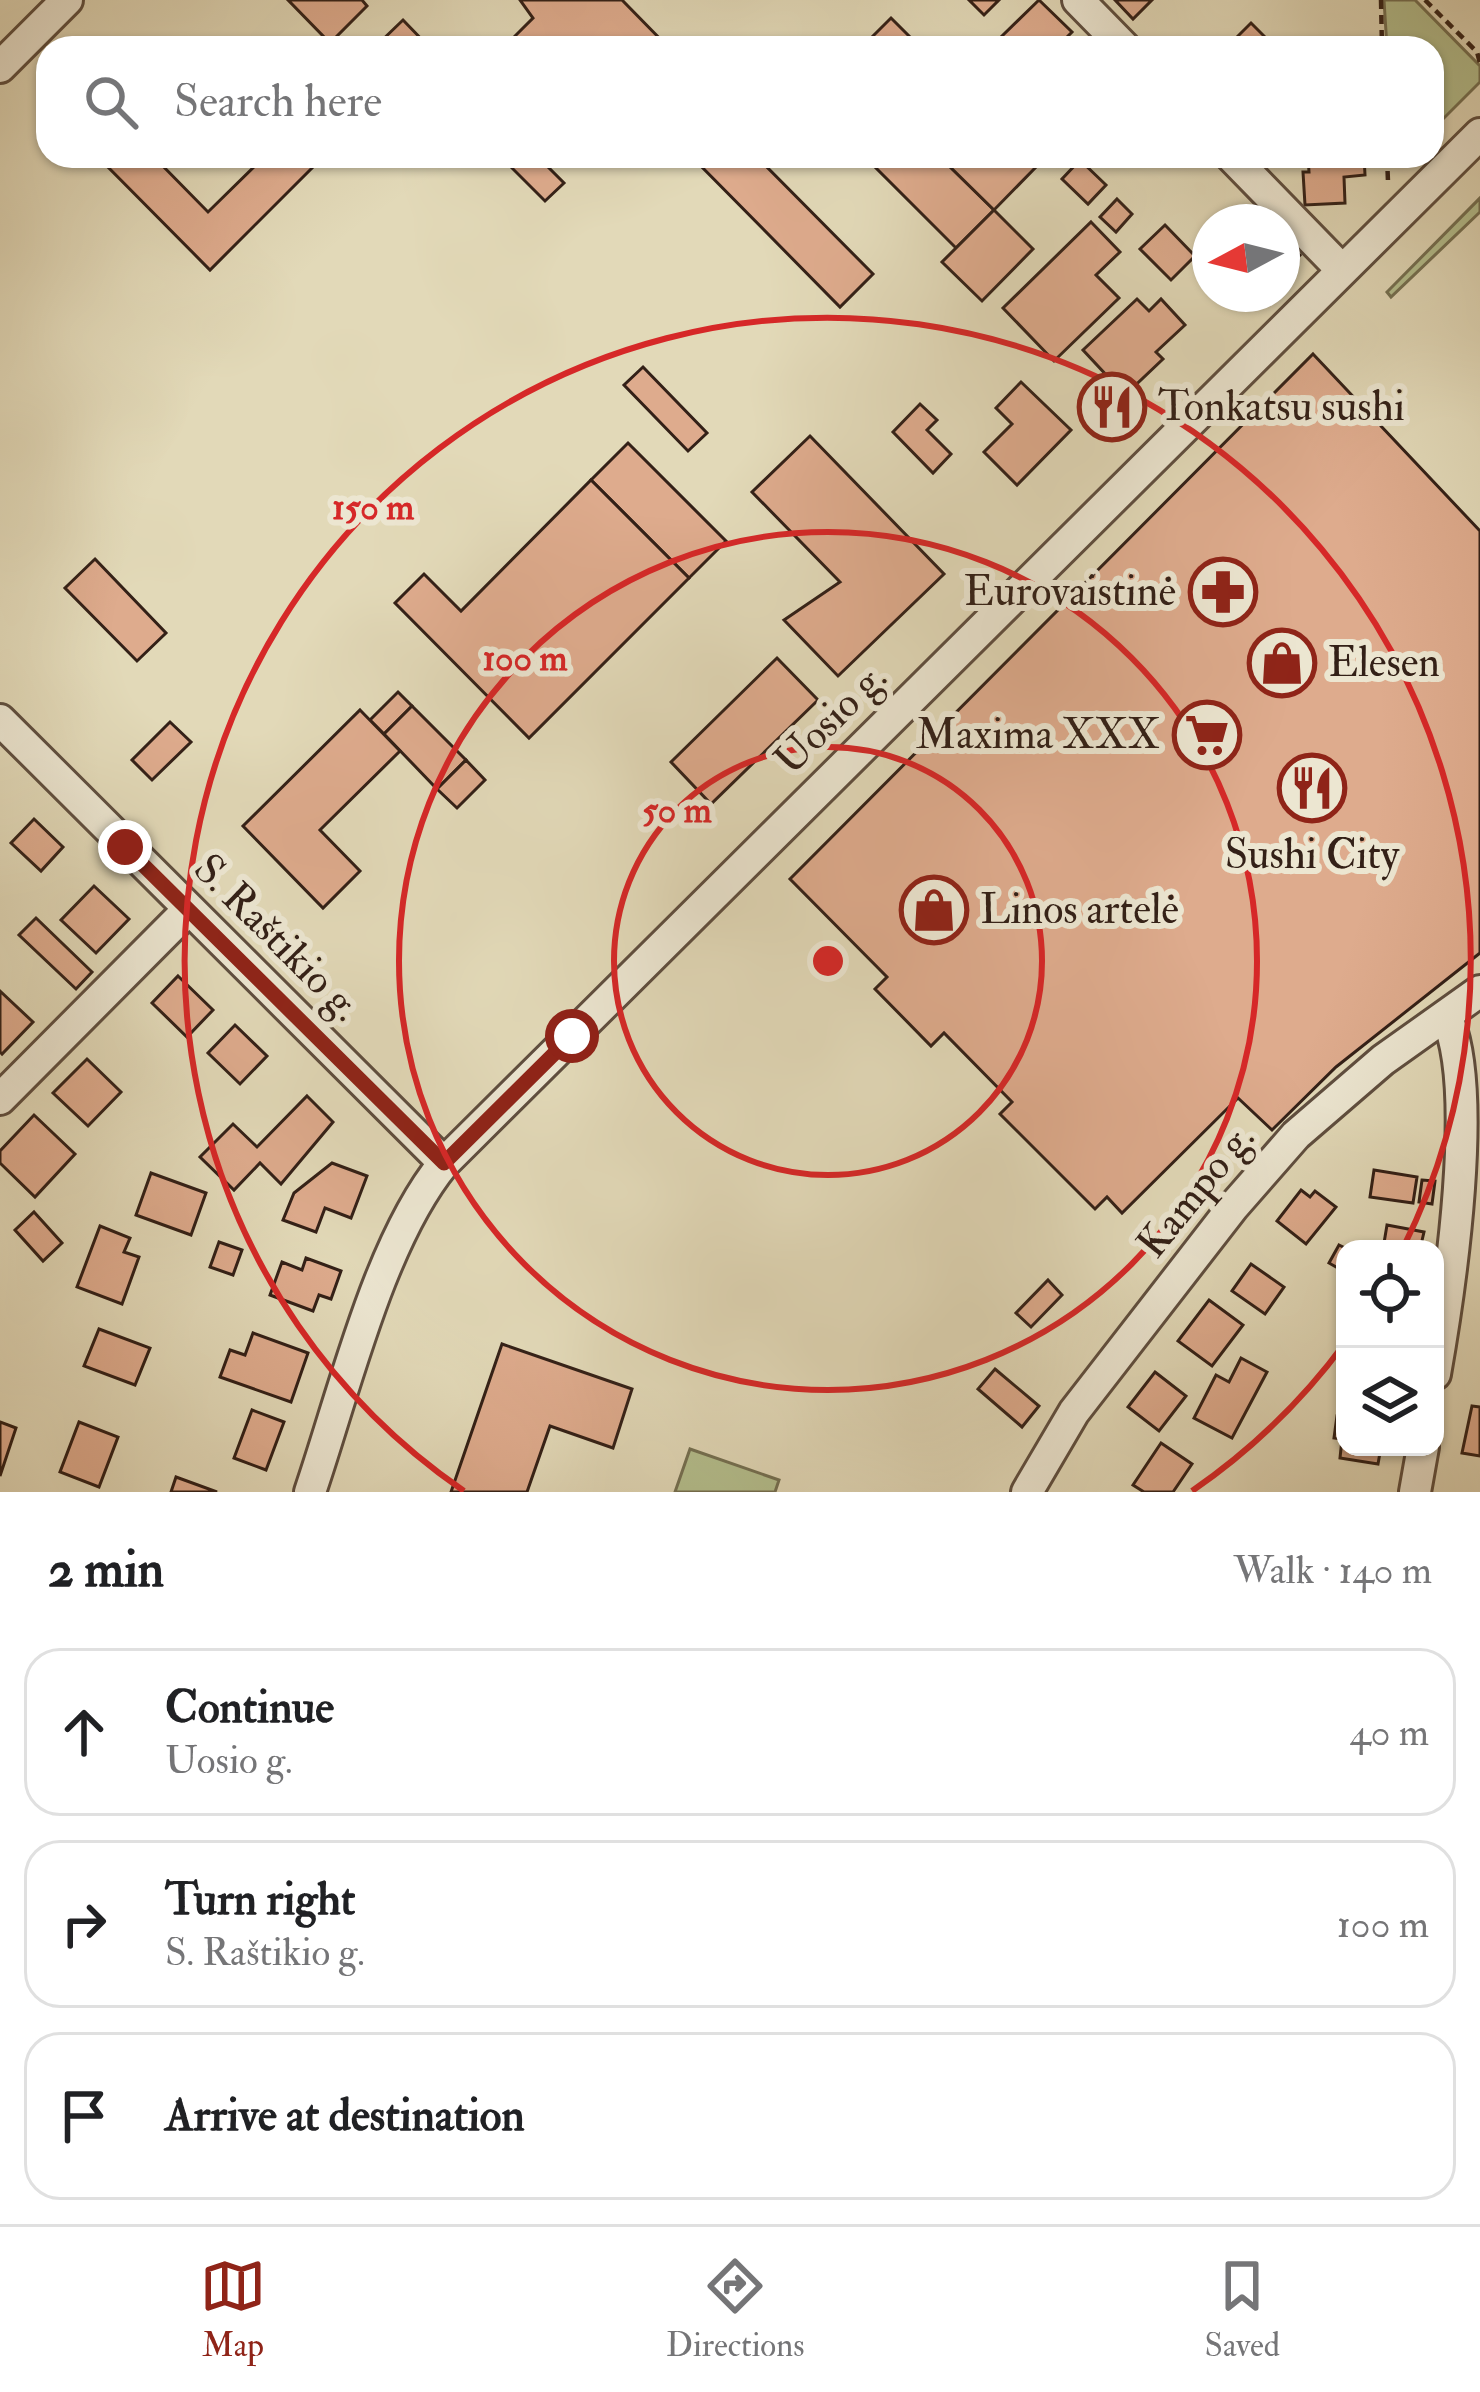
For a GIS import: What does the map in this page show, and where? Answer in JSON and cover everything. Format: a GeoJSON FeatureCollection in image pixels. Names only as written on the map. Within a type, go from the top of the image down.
{"type":"FeatureCollection","features":[{"type":"Feature","properties":{"kind":"street"},"geometry":{"type":"LineString","coordinates":[[0,67],[67,0]]}},
{"type":"Feature","properties":{"kind":"street"},"geometry":{"type":"LineString","coordinates":[[1078,0],[1113,36]]}},
{"type":"Feature","properties":{"kind":"street","name":"Uosio g."},"geometry":{"type":"LineString","coordinates":[[310,1492],[400,1235],[421,1191],[444,1163],[1480,134]]}},
{"type":"Feature","properties":{"kind":"street"},"geometry":{"type":"LineString","coordinates":[[1243,168],[1342,270]]}},
{"type":"Feature","properties":{"kind":"street","name":"S. Raštikio g."},"geometry":{"type":"LineString","coordinates":[[0,720],[444,1163]]}},
{"type":"Feature","properties":{"kind":"street"},"geometry":{"type":"LineString","coordinates":[[0,1099],[188,910]]}},
{"type":"Feature","properties":{"kind":"street","name":"Kampo g."},"geometry":{"type":"LineString","coordinates":[[1028,1492],[1074,1412],[1233,1207],[1343,1091],[1480,991]]}},
{"type":"Feature","properties":{"kind":"street"},"geometry":{"type":"LineString","coordinates":[[1439,1348],[1460,1227],[1465,1122],[1465,1058],[1446,1016]]}},
{"type":"Feature","properties":{"kind":"street"},"geometry":{"type":"LineString","coordinates":[[1415,1492],[1421,1456]]}},
{"type":"Feature","properties":{"kind":"path"},"geometry":{"type":"LineString","coordinates":[[1381,0],[1382,36]]}},
{"type":"Feature","properties":{"kind":"path"},"geometry":{"type":"LineString","coordinates":[[1425,0],[1477,52],[1480,62]]}},
{"type":"Feature","properties":{"kind":"green space"},"geometry":{"type":"Polygon","coordinates":[[[1384,0],[1415,0],[1480,66],[1480,82],[1444,118],[1444,36],[1386,36],[1384,0]]]}},
{"type":"Feature","properties":{"kind":"green space"},"geometry":{"type":"Polygon","coordinates":[[[1480,198],[1480,212],[1391,297],[1387,292],[1480,198]]]}},
{"type":"Feature","properties":{"kind":"green space"},"geometry":{"type":"Polygon","coordinates":[[[690,1449],[779,1480],[775,1492],[675,1492],[690,1449]]]}},
{"type":"Feature","properties":{"kind":"building"},"geometry":{"type":"Polygon","coordinates":[[[288,0],[362,0],[367,6],[337,36],[323,36],[288,0]]]}},
{"type":"Feature","properties":{"kind":"building"},"geometry":{"type":"Polygon","coordinates":[[[520,0],[622,0],[657,36],[515,36],[533,18],[520,0]]]}},
{"type":"Feature","properties":{"kind":"building"},"geometry":{"type":"Polygon","coordinates":[[[969,0],[999,0],[984,15],[969,0]]]}},
{"type":"Feature","properties":{"kind":"building"},"geometry":{"type":"Polygon","coordinates":[[[1039,0],[1072,32],[1068,36],[1002,36],[1039,0]]]}},
{"type":"Feature","properties":{"kind":"building"},"geometry":{"type":"Polygon","coordinates":[[[1115,0],[1152,0],[1133,19],[1115,0]]]}},
{"type":"Feature","properties":{"kind":"building"},"geometry":{"type":"Polygon","coordinates":[[[891,18],[909,36],[873,36],[891,18]]]}},
{"type":"Feature","properties":{"kind":"building"},"geometry":{"type":"Polygon","coordinates":[[[403,20],[418,36],[386,36],[403,20]]]}},
{"type":"Feature","properties":{"kind":"building"},"geometry":{"type":"Polygon","coordinates":[[[1251,23],[1264,36],[1238,36],[1251,23]]]}},
{"type":"Feature","properties":{"kind":"building"},"geometry":{"type":"Polygon","coordinates":[[[109,168],[165,168],[208,212],[253,168],[312,168],[210,270],[109,168]]]}},
{"type":"Feature","properties":{"kind":"building"},"geometry":{"type":"Polygon","coordinates":[[[512,168],[549,168],[564,183],[545,201],[512,168]]]}},
{"type":"Feature","properties":{"kind":"building"},"geometry":{"type":"Polygon","coordinates":[[[703,168],[768,168],[873,274],[840,307],[703,168]]]}},
{"type":"Feature","properties":{"kind":"building"},"geometry":{"type":"Polygon","coordinates":[[[876,168],[951,168],[994,210],[956,248],[876,168]]]}},
{"type":"Feature","properties":{"kind":"building"},"geometry":{"type":"Polygon","coordinates":[[[951,168],[1035,168],[994,210],[951,168]]]}},
{"type":"Feature","properties":{"kind":"building"},"geometry":{"type":"Polygon","coordinates":[[[1072,168],[1088,168],[1106,185],[1088,204],[1062,179],[1072,168]]]}},
{"type":"Feature","properties":{"kind":"building"},"geometry":{"type":"Polygon","coordinates":[[[1309,168],[1365,168],[1365,175],[1344,177],[1345,203],[1305,205],[1303,172],[1309,168]]]}},
{"type":"Feature","properties":{"kind":"building"},"geometry":{"type":"Polygon","coordinates":[[[1117,199],[1132,214],[1116,232],[1100,217],[1117,199]]]}},
{"type":"Feature","properties":{"kind":"building"},"geometry":{"type":"Polygon","coordinates":[[[994,210],[1033,249],[982,301],[942,262],[994,210]]]}},
{"type":"Feature","properties":{"kind":"building"},"geometry":{"type":"Polygon","coordinates":[[[1091,222],[1120,252],[1096,275],[1119,298],[1054,361],[1003,308],[1091,222]]]}},
{"type":"Feature","properties":{"kind":"building"},"geometry":{"type":"Polygon","coordinates":[[[1165,225],[1192,253],[1192,259],[1171,280],[1140,249],[1165,225]]]}},
{"type":"Feature","properties":{"kind":"building"},"geometry":{"type":"Polygon","coordinates":[[[1137,299],[1149,311],[1161,299],[1185,325],[1156,352],[1163,359],[1125,395],[1083,350],[1137,299]]]}},
{"type":"Feature","properties":{"kind":"building","name":"Maxima XXX"},"geometry":{"type":"Polygon","coordinates":[[[1313,354],[1480,531],[1480,953],[1336,1067],[1272,1130],[1238,1098],[1122,1213],[1107,1197],[1095,1209],[1000,1114],[1012,1102],[944,1033],[931,1046],[875,989],[887,977],[790,879],[1313,354]]]}},
{"type":"Feature","properties":{"kind":"building"},"geometry":{"type":"Polygon","coordinates":[[[643,367],[707,433],[688,451],[624,385],[643,367]]]}},
{"type":"Feature","properties":{"kind":"building"},"geometry":{"type":"Polygon","coordinates":[[[1021,382],[1071,430],[1017,485],[984,452],[1012,424],[996,408],[1021,382]]]}},
{"type":"Feature","properties":{"kind":"building","name":"Tonkatsu sushi"},"geometry":{"type":"Polygon","coordinates":[[[1112,387],[1132,408],[1112,428],[1092,407],[1112,387]]]}},
{"type":"Feature","properties":{"kind":"building"},"geometry":{"type":"Polygon","coordinates":[[[920,404],[937,420],[927,430],[951,454],[933,473],[893,432],[920,404]]]}},
{"type":"Feature","properties":{"kind":"building"},"geometry":{"type":"Polygon","coordinates":[[[810,436],[944,574],[838,676],[784,620],[840,582],[752,492],[810,436]]]}},
{"type":"Feature","properties":{"kind":"building"},"geometry":{"type":"Polygon","coordinates":[[[628,443],[726,541],[689,578],[591,480],[628,443]]]}},
{"type":"Feature","properties":{"kind":"building"},"geometry":{"type":"Polygon","coordinates":[[[591,480],[689,578],[529,738],[395,603],[424,574],[461,611],[591,480]]]}},
{"type":"Feature","properties":{"kind":"building"},"geometry":{"type":"Polygon","coordinates":[[[95,559],[166,633],[137,661],[65,588],[95,559]]]}},
{"type":"Feature","properties":{"kind":"building"},"geometry":{"type":"Polygon","coordinates":[[[777,658],[818,700],[711,804],[671,762],[777,658]]]}},
{"type":"Feature","properties":{"kind":"building"},"geometry":{"type":"Polygon","coordinates":[[[398,692],[412,706],[384,734],[370,720],[398,692]]]}},
{"type":"Feature","properties":{"kind":"building"},"geometry":{"type":"Polygon","coordinates":[[[412,706],[466,760],[437,789],[384,734],[412,706]]]}},
{"type":"Feature","properties":{"kind":"building"},"geometry":{"type":"Polygon","coordinates":[[[360,710],[400,751],[320,830],[360,871],[323,908],[243,826],[360,710]]]}},
{"type":"Feature","properties":{"kind":"building"},"geometry":{"type":"Polygon","coordinates":[[[170,722],[191,742],[152,780],[132,760],[170,722]]]}},
{"type":"Feature","properties":{"kind":"building"},"geometry":{"type":"Polygon","coordinates":[[[466,760],[485,780],[457,808],[437,789],[466,760]]]}},
{"type":"Feature","properties":{"kind":"building"},"geometry":{"type":"Polygon","coordinates":[[[34,819],[63,847],[41,871],[11,843],[34,819]]]}},
{"type":"Feature","properties":{"kind":"building"},"geometry":{"type":"Polygon","coordinates":[[[94,886],[129,919],[96,953],[61,920],[94,886]]]}},
{"type":"Feature","properties":{"kind":"building"},"geometry":{"type":"Polygon","coordinates":[[[36,918],[92,972],[76,989],[19,935],[36,918]]]}},
{"type":"Feature","properties":{"kind":"building"},"geometry":{"type":"Polygon","coordinates":[[[178,976],[213,1010],[187,1037],[152,1003],[178,976]]]}},
{"type":"Feature","properties":{"kind":"building"},"geometry":{"type":"Polygon","coordinates":[[[0,991],[33,1022],[2,1054],[0,1052],[0,991]]]}},
{"type":"Feature","properties":{"kind":"building"},"geometry":{"type":"Polygon","coordinates":[[[235,1025],[267,1056],[240,1084],[208,1053],[235,1025]]]}},
{"type":"Feature","properties":{"kind":"building"},"geometry":{"type":"Polygon","coordinates":[[[87,1059],[121,1092],[88,1126],[53,1093],[87,1059]]]}},
{"type":"Feature","properties":{"kind":"building"},"geometry":{"type":"Polygon","coordinates":[[[307,1096],[333,1122],[281,1184],[260,1163],[234,1190],[200,1157],[233,1124],[257,1147],[307,1096]]]}},
{"type":"Feature","properties":{"kind":"building"},"geometry":{"type":"Polygon","coordinates":[[[34,1115],[75,1154],[35,1197],[0,1163],[0,1151],[34,1115]]]}},
{"type":"Feature","properties":{"kind":"building"},"geometry":{"type":"Polygon","coordinates":[[[332,1163],[367,1176],[351,1218],[325,1208],[316,1232],[283,1220],[294,1193],[332,1163]]]}},
{"type":"Feature","properties":{"kind":"building"},"geometry":{"type":"Polygon","coordinates":[[[1374,1170],[1417,1177],[1413,1203],[1370,1197],[1374,1170]]]}},
{"type":"Feature","properties":{"kind":"building"},"geometry":{"type":"Polygon","coordinates":[[[151,1173],[206,1193],[191,1235],[136,1215],[151,1173]]]}},
{"type":"Feature","properties":{"kind":"building"},"geometry":{"type":"Polygon","coordinates":[[[1422,1180],[1435,1181],[1432,1204],[1419,1202],[1422,1180]]]}},
{"type":"Feature","properties":{"kind":"building"},"geometry":{"type":"Polygon","coordinates":[[[1301,1190],[1310,1197],[1315,1191],[1336,1207],[1306,1244],[1277,1221],[1301,1190]]]}},
{"type":"Feature","properties":{"kind":"building"},"geometry":{"type":"Polygon","coordinates":[[[34,1212],[62,1243],[43,1261],[15,1230],[34,1212]]]}},
{"type":"Feature","properties":{"kind":"building"},"geometry":{"type":"Polygon","coordinates":[[[1387,1225],[1424,1232],[1422,1240],[1384,1240],[1387,1225]]]}},
{"type":"Feature","properties":{"kind":"building"},"geometry":{"type":"Polygon","coordinates":[[[100,1226],[130,1238],[124,1252],[139,1257],[122,1304],[77,1287],[100,1226]]]}},
{"type":"Feature","properties":{"kind":"building"},"geometry":{"type":"Polygon","coordinates":[[[219,1242],[242,1250],[233,1275],[210,1267],[219,1242]]]}},
{"type":"Feature","properties":{"kind":"building"},"geometry":{"type":"Polygon","coordinates":[[[306,1258],[341,1271],[331,1299],[319,1295],[313,1311],[270,1295],[282,1262],[302,1270],[306,1258]]]}},
{"type":"Feature","properties":{"kind":"building"},"geometry":{"type":"Polygon","coordinates":[[[1251,1264],[1284,1287],[1265,1314],[1232,1291],[1251,1264]]]}},
{"type":"Feature","properties":{"kind":"building"},"geometry":{"type":"Polygon","coordinates":[[[1048,1280],[1062,1295],[1031,1327],[1016,1313],[1048,1280]]]}},
{"type":"Feature","properties":{"kind":"building"},"geometry":{"type":"Polygon","coordinates":[[[1209,1300],[1243,1325],[1212,1366],[1178,1341],[1209,1300]]]}},
{"type":"Feature","properties":{"kind":"building"},"geometry":{"type":"Polygon","coordinates":[[[99,1329],[150,1348],[135,1385],[84,1366],[99,1329]]]}},
{"type":"Feature","properties":{"kind":"building"},"geometry":{"type":"Polygon","coordinates":[[[253,1333],[308,1353],[291,1402],[220,1377],[230,1350],[245,1355],[253,1333]]]}},
{"type":"Feature","properties":{"kind":"building"},"geometry":{"type":"Polygon","coordinates":[[[502,1344],[632,1389],[613,1448],[550,1426],[527,1492],[451,1492],[502,1344]]]}},
{"type":"Feature","properties":{"kind":"building"},"geometry":{"type":"Polygon","coordinates":[[[1241,1358],[1267,1372],[1232,1438],[1194,1418],[1216,1375],[1229,1382],[1241,1358]]]}},
{"type":"Feature","properties":{"kind":"building"},"geometry":{"type":"Polygon","coordinates":[[[995,1369],[1039,1406],[1022,1427],[978,1389],[995,1369]]]}},
{"type":"Feature","properties":{"kind":"building"},"geometry":{"type":"Polygon","coordinates":[[[1155,1372],[1186,1396],[1159,1431],[1128,1407],[1155,1372]]]}},
{"type":"Feature","properties":{"kind":"building"},"geometry":{"type":"Polygon","coordinates":[[[1472,1406],[1480,1407],[1480,1456],[1462,1453],[1472,1406]]]}},
{"type":"Feature","properties":{"kind":"building"},"geometry":{"type":"Polygon","coordinates":[[[252,1410],[284,1422],[266,1470],[234,1458],[252,1410]]]}},
{"type":"Feature","properties":{"kind":"building"},"geometry":{"type":"Polygon","coordinates":[[[0,1422],[16,1428],[0,1476],[0,1422]]]}},
{"type":"Feature","properties":{"kind":"building"},"geometry":{"type":"Polygon","coordinates":[[[79,1422],[118,1437],[99,1487],[60,1472],[79,1422]]]}},
{"type":"Feature","properties":{"kind":"building"},"geometry":{"type":"Polygon","coordinates":[[[1161,1443],[1192,1464],[1173,1492],[1144,1492],[1133,1485],[1161,1443]]]}},
{"type":"Feature","properties":{"kind":"building"},"geometry":{"type":"Polygon","coordinates":[[[1340,1456],[1379,1456],[1378,1464],[1340,1456]]]}},
{"type":"Feature","properties":{"kind":"building"},"geometry":{"type":"Polygon","coordinates":[[[176,1477],[217,1492],[171,1492],[176,1477]]]}},
{"type":"Feature","properties":{"kind":"place","name":"Tonkatsu sushi"},"geometry":{"type":"Point","coordinates":[1112,407]}},
{"type":"Feature","properties":{"kind":"place","name":"Eurovaistinė"},"geometry":{"type":"Point","coordinates":[1223,592]}},
{"type":"Feature","properties":{"kind":"place","name":"Elesen"},"geometry":{"type":"Point","coordinates":[1282,663]}},
{"type":"Feature","properties":{"kind":"place","name":"Maxima XXX"},"geometry":{"type":"Point","coordinates":[1207,735]}},
{"type":"Feature","properties":{"kind":"place","name":"Sushi City"},"geometry":{"type":"Point","coordinates":[1312,788]}},
{"type":"Feature","properties":{"kind":"place","name":"Linos artelė"},"geometry":{"type":"Point","coordinates":[934,910]}},
{"type":"Feature","properties":{"kind":"route"},"geometry":{"type":"LineString","coordinates":[[125,847],[444,1163],[572,1036]]}}]}
